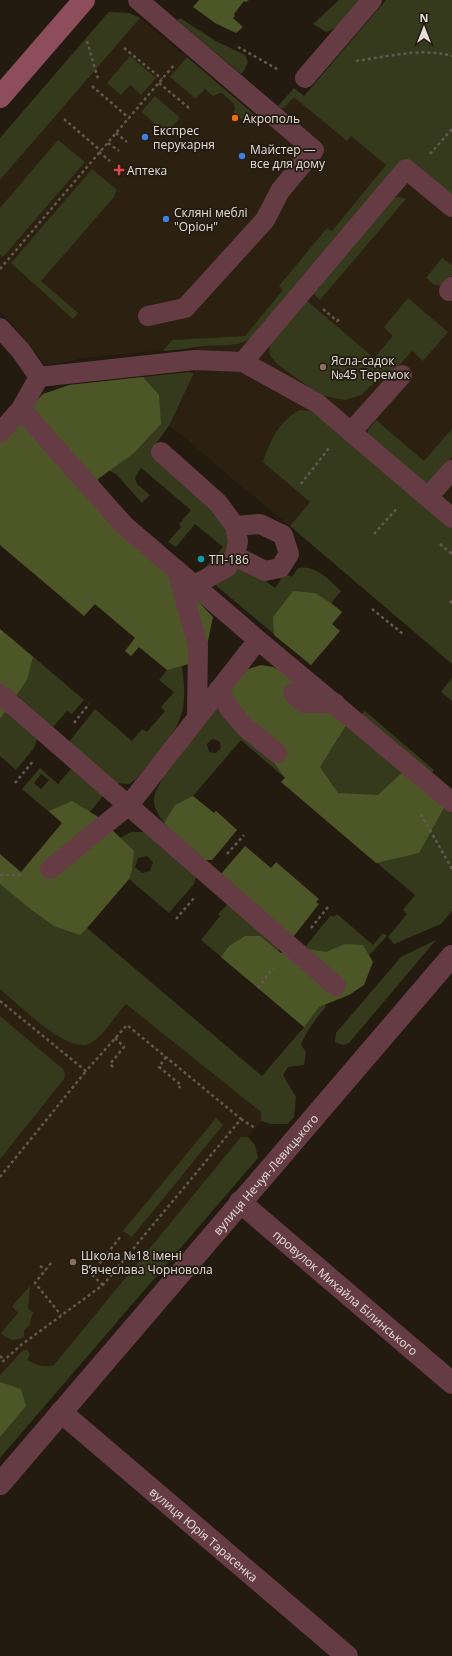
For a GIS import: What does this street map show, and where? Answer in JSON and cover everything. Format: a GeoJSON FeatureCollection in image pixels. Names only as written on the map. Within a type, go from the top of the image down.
{"type":"FeatureCollection","features":[{"type":"Feature","properties":{"kind":"main road"},"geometry":{"type":"LineString","coordinates":[[0,98],[80,4]]}},
{"type":"Feature","properties":{"kind":"street","name":"вулиця Нечуя-Левицького"},"geometry":{"type":"LineString","coordinates":[[0,1484],[452,956]]}},
{"type":"Feature","properties":{"kind":"street","name":"провулок Михайла Білинського"},"geometry":{"type":"LineString","coordinates":[[240,1202],[452,1383]]}},
{"type":"Feature","properties":{"kind":"street","name":"вулиця Юрія Тарасенка"},"geometry":{"type":"LineString","coordinates":[[62,1412],[347,1656]]}},
{"type":"Feature","properties":{"kind":"lane"},"geometry":{"type":"LineString","coordinates":[[138,0],[314,150],[280,191],[265,220],[185,308],[148,316]]}},
{"type":"Feature","properties":{"kind":"lane"},"geometry":{"type":"LineString","coordinates":[[305,78],[372,0]]}},
{"type":"Feature","properties":{"kind":"lane"},"geometry":{"type":"LineString","coordinates":[[243,362],[406,169],[452,207]]}},
{"type":"Feature","properties":{"kind":"lane"},"geometry":{"type":"LineString","coordinates":[[0,328],[21,351],[39,376]]}},
{"type":"Feature","properties":{"kind":"lane"},"geometry":{"type":"LineString","coordinates":[[39,376],[195,360],[243,362],[317,403],[452,518]]}},
{"type":"Feature","properties":{"kind":"lane"},"geometry":{"type":"LineString","coordinates":[[349,430],[402,375]]}},
{"type":"Feature","properties":{"kind":"lane"},"geometry":{"type":"LineString","coordinates":[[0,433],[21,410],[39,376]]}},
{"type":"Feature","properties":{"kind":"lane"},"geometry":{"type":"LineString","coordinates":[[21,410],[124,525],[258,640],[452,802]]}},
{"type":"Feature","properties":{"kind":"lane"},"geometry":{"type":"LineString","coordinates":[[161,452],[218,503],[235,526],[238,541],[235,556],[227,567],[195,585]]}},
{"type":"Feature","properties":{"kind":"lane"},"geometry":{"type":"LineString","coordinates":[[422,492],[452,470]]}},
{"type":"Feature","properties":{"kind":"lane"},"geometry":{"type":"LineString","coordinates":[[235,526],[260,524],[283,535],[289,554],[280,568],[265,571],[235,556]]}},
{"type":"Feature","properties":{"kind":"lane"},"geometry":{"type":"LineString","coordinates":[[177,570],[198,646],[197,717]]}},
{"type":"Feature","properties":{"kind":"lane"},"geometry":{"type":"LineString","coordinates":[[50,869],[129,806],[258,640]]}},
{"type":"Feature","properties":{"kind":"lane"},"geometry":{"type":"LineString","coordinates":[[218,690],[231,711],[246,728],[276,753]]}},
{"type":"Feature","properties":{"kind":"lane"},"geometry":{"type":"LineString","coordinates":[[293,693],[304,703],[335,703]]}},
{"type":"Feature","properties":{"kind":"lane"},"geometry":{"type":"LineString","coordinates":[[0,694],[336,986]]}},
{"type":"Feature","properties":{"kind":"path"},"geometry":{"type":"LineString","coordinates":[[80,4],[98,79]]}},
{"type":"Feature","properties":{"kind":"path"},"geometry":{"type":"LineString","coordinates":[[0,269],[190,45]]}},
{"type":"Feature","properties":{"kind":"path"},"geometry":{"type":"LineString","coordinates":[[124,48],[162,79]]}},
{"type":"Feature","properties":{"kind":"path"},"geometry":{"type":"LineString","coordinates":[[318,63],[331,65],[427,51],[440,52],[452,56]]}},
{"type":"Feature","properties":{"kind":"path"},"geometry":{"type":"LineString","coordinates":[[159,83],[189,108]]}},
{"type":"Feature","properties":{"kind":"path"},"geometry":{"type":"LineString","coordinates":[[92,86],[129,118]]}},
{"type":"Feature","properties":{"kind":"path"},"geometry":{"type":"LineString","coordinates":[[64,119],[110,161]]}},
{"type":"Feature","properties":{"kind":"path"},"geometry":{"type":"LineString","coordinates":[[412,174],[452,129]]}},
{"type":"Feature","properties":{"kind":"path"},"geometry":{"type":"LineString","coordinates":[[116,133],[127,142]]}},
{"type":"Feature","properties":{"kind":"path"},"geometry":{"type":"LineString","coordinates":[[108,142],[119,151]]}},
{"type":"Feature","properties":{"kind":"path"},"geometry":{"type":"LineString","coordinates":[[320,306],[337,321],[340,318]]}},
{"type":"Feature","properties":{"kind":"path"},"geometry":{"type":"LineString","coordinates":[[300,484],[349,430]]}},
{"type":"Feature","properties":{"kind":"path"},"geometry":{"type":"LineString","coordinates":[[374,534],[422,492]]}},
{"type":"Feature","properties":{"kind":"path"},"geometry":{"type":"LineString","coordinates":[[372,609],[403,634]]}},
{"type":"Feature","properties":{"kind":"path"},"geometry":{"type":"LineString","coordinates":[[0,1001],[86,1071]]}},
{"type":"Feature","properties":{"kind":"path"},"geometry":{"type":"LineString","coordinates":[[0,1177],[86,1071],[127,1025],[241,1119],[255,1128]]}},
{"type":"Feature","properties":{"kind":"path"},"geometry":{"type":"LineString","coordinates":[[113,1067],[110,1064],[124,1047],[114,1038]]}},
{"type":"Feature","properties":{"kind":"path"},"geometry":{"type":"LineString","coordinates":[[166,1057],[159,1067],[181,1084],[179,1088]]}},
{"type":"Feature","properties":{"kind":"path"},"geometry":{"type":"LineString","coordinates":[[0,1364],[21,1345],[103,1285],[241,1119]]}},
{"type":"Feature","properties":{"kind":"path"},"geometry":{"type":"LineString","coordinates":[[103,1285],[91,1274],[98,1262],[121,1236]]}},
{"type":"Feature","properties":{"kind":"path"},"geometry":{"type":"LineString","coordinates":[[114,1238],[118,1240]]}},
{"type":"Feature","properties":{"kind":"path"},"geometry":{"type":"LineString","coordinates":[[51,1263],[35,1283],[62,1315]]}},
{"type":"Feature","properties":{"kind":"path"},"geometry":{"type":"LineString","coordinates":[[40,1266],[46,1270]]}},
{"type":"Feature","properties":{"kind":"path"},"geometry":{"type":"LineString","coordinates":[[0,1356],[4,1360]]}},
{"type":"Feature","properties":{"kind":"shaded area"},"geometry":{"type":"Polygon","coordinates":[[[109,12],[121,12],[138,16],[263,122],[294,88],[365,147],[452,71],[452,664],[189,441],[169,426],[194,373],[196,347],[84,358],[46,366],[13,325],[0,312],[0,138],[109,12]]]}},
{"type":"Feature","properties":{"kind":"shaded area","name":"Школа №18 імені В’ячеслава Чорновола"},"geometry":{"type":"Polygon","coordinates":[[[0,884],[271,1109],[0,1437],[0,884]]]}},
{"type":"Feature","properties":{"kind":"green space"},"geometry":{"type":"Polygon","coordinates":[[[199,0],[249,0],[246,2],[244,1],[234,14],[235,16],[233,18],[243,27],[236,33],[215,23],[193,7],[199,0]]]}},
{"type":"Feature","properties":{"kind":"green space"},"geometry":{"type":"Polygon","coordinates":[[[339,0],[362,0],[346,19],[331,30],[326,32],[313,24],[339,0]]]}},
{"type":"Feature","properties":{"kind":"green space"},"geometry":{"type":"Polygon","coordinates":[[[386,0],[452,0],[452,197],[405,158],[254,336],[234,345],[204,346],[163,351],[172,340],[245,336],[283,290],[279,286],[327,228],[332,231],[386,165],[351,136],[347,141],[295,98],[293,98],[284,108],[278,106],[294,88],[304,96],[386,0]]]}},
{"type":"Feature","properties":{"kind":"green space"},"geometry":{"type":"Polygon","coordinates":[[[109,12],[129,13],[140,18],[0,180],[0,138],[109,12]]]}},
{"type":"Feature","properties":{"kind":"green space"},"geometry":{"type":"Polygon","coordinates":[[[180,18],[216,41],[245,55],[248,62],[244,71],[241,74],[177,20],[180,18]]]}},
{"type":"Feature","properties":{"kind":"green space"},"geometry":{"type":"Polygon","coordinates":[[[130,56],[156,78],[141,95],[130,85],[121,95],[107,83],[130,56]]]}},
{"type":"Feature","properties":{"kind":"green space"},"geometry":{"type":"Polygon","coordinates":[[[187,57],[256,116],[247,124],[233,112],[235,110],[234,104],[222,93],[213,96],[205,89],[196,99],[170,77],[187,57]]]}},
{"type":"Feature","properties":{"kind":"green space"},"geometry":{"type":"Polygon","coordinates":[[[155,96],[180,118],[166,133],[141,112],[155,96]]]}},
{"type":"Feature","properties":{"kind":"green space"},"geometry":{"type":"Polygon","coordinates":[[[58,140],[85,162],[3,257],[0,254],[0,208],[58,140]]]}},
{"type":"Feature","properties":{"kind":"green space"},"geometry":{"type":"Polygon","coordinates":[[[92,169],[117,190],[114,197],[41,281],[78,313],[73,319],[11,263],[92,169]]]}},
{"type":"Feature","properties":{"kind":"green space"},"geometry":{"type":"Polygon","coordinates":[[[399,197],[406,199],[320,300],[311,292],[394,198],[399,197]]]}},
{"type":"Feature","properties":{"kind":"green space"},"geometry":{"type":"Polygon","coordinates":[[[442,258],[452,265],[452,276],[444,286],[434,285],[426,278],[442,258]]]}},
{"type":"Feature","properties":{"kind":"green space"},"geometry":{"type":"Polygon","coordinates":[[[408,298],[448,332],[423,361],[412,351],[395,370],[373,384],[361,395],[345,400],[325,396],[312,389],[278,365],[269,354],[270,342],[305,299],[374,358],[393,336],[384,327],[408,298]]]}},
{"type":"Feature","properties":{"kind":"green space"},"geometry":{"type":"Polygon","coordinates":[[[189,372],[194,373],[169,426],[154,446],[228,526],[228,543],[226,554],[218,562],[203,570],[223,547],[195,524],[176,547],[168,542],[181,527],[179,524],[191,510],[141,468],[135,478],[137,484],[150,495],[142,503],[117,475],[102,466],[69,385],[189,372]]]}},
{"type":"Feature","properties":{"kind":"green space"},"geometry":{"type":"Polygon","coordinates":[[[143,377],[159,395],[161,424],[134,453],[98,479],[102,508],[153,554],[213,617],[204,660],[167,670],[139,647],[131,656],[125,651],[135,638],[95,604],[84,616],[0,545],[0,426],[30,407],[43,394],[69,385],[143,377]]]}},
{"type":"Feature","properties":{"kind":"green space"},"geometry":{"type":"Polygon","coordinates":[[[299,410],[311,411],[452,528],[452,664],[290,526],[310,502],[263,462],[272,439],[280,426],[299,410]]]}},
{"type":"Feature","properties":{"kind":"green space"},"geometry":{"type":"Polygon","coordinates":[[[376,420],[424,461],[452,429],[452,457],[426,487],[368,435],[368,430],[376,420]]]}},
{"type":"Feature","properties":{"kind":"green space"},"geometry":{"type":"Polygon","coordinates":[[[0,545],[177,639],[184,680],[184,701],[179,721],[171,736],[135,780],[129,784],[116,783],[69,742],[95,709],[132,741],[142,729],[147,732],[165,711],[161,707],[174,692],[159,680],[167,670],[139,647],[131,656],[125,651],[135,638],[95,604],[84,616],[0,545]]]}},
{"type":"Feature","properties":{"kind":"green space"},"geometry":{"type":"Polygon","coordinates":[[[241,563],[275,588],[284,574],[292,577],[298,568],[304,568],[321,574],[341,591],[331,603],[342,612],[332,624],[340,631],[311,665],[213,583],[233,574],[241,563]]]}},
{"type":"Feature","properties":{"kind":"green space"},"geometry":{"type":"Polygon","coordinates":[[[293,591],[315,593],[342,612],[332,624],[340,631],[311,665],[274,635],[273,617],[293,591]]]}},
{"type":"Feature","properties":{"kind":"green space"},"geometry":{"type":"Polygon","coordinates":[[[0,629],[33,657],[27,680],[0,719],[0,629]]]}},
{"type":"Feature","properties":{"kind":"green space"},"geometry":{"type":"Polygon","coordinates":[[[9,636],[84,700],[72,714],[67,711],[53,727],[0,680],[9,636]]]}},
{"type":"Feature","properties":{"kind":"green space"},"geometry":{"type":"Polygon","coordinates":[[[261,665],[273,667],[452,809],[452,911],[441,924],[394,944],[388,937],[407,914],[403,910],[415,895],[281,782],[285,778],[241,740],[193,796],[214,813],[216,811],[237,830],[212,860],[205,860],[167,826],[156,810],[154,796],[156,790],[162,779],[229,692],[261,665]],[[212,739],[207,744],[209,752],[216,753],[221,748],[219,741],[212,739]]]}},
{"type":"Feature","properties":{"kind":"green space"},"geometry":{"type":"Polygon","coordinates":[[[261,665],[273,667],[304,681],[348,722],[320,767],[338,793],[378,795],[405,770],[446,804],[419,853],[376,863],[281,782],[285,778],[244,721],[229,692],[245,670],[261,665]]]}},
{"type":"Feature","properties":{"kind":"green space"},"geometry":{"type":"Polygon","coordinates":[[[452,678],[452,701],[441,692],[452,678]]]}},
{"type":"Feature","properties":{"kind":"green space"},"geometry":{"type":"Polygon","coordinates":[[[0,703],[38,736],[34,748],[16,770],[0,756],[0,703]]]}},
{"type":"Feature","properties":{"kind":"green space"},"geometry":{"type":"Polygon","coordinates":[[[365,711],[434,770],[431,774],[361,715],[365,711]]]}},
{"type":"Feature","properties":{"kind":"green space"},"geometry":{"type":"Polygon","coordinates":[[[40,768],[58,784],[71,769],[103,796],[64,843],[62,823],[22,789],[40,768]],[[41,774],[34,783],[41,789],[49,780],[41,774]]]}},
{"type":"Feature","properties":{"kind":"green space"},"geometry":{"type":"Polygon","coordinates":[[[193,796],[214,813],[216,811],[237,830],[212,860],[205,860],[164,823],[175,805],[193,796]]]}},
{"type":"Feature","properties":{"kind":"green space"},"geometry":{"type":"Polygon","coordinates":[[[72,801],[100,818],[134,851],[132,870],[129,879],[80,935],[54,926],[0,884],[0,854],[21,872],[62,823],[49,811],[72,801]]]}},
{"type":"Feature","properties":{"kind":"green space"},"geometry":{"type":"Polygon","coordinates":[[[131,832],[147,832],[196,876],[194,884],[169,913],[129,879],[87,928],[262,1076],[304,1027],[264,993],[322,998],[326,1007],[312,1025],[301,1045],[306,1052],[304,1065],[288,1067],[283,1075],[296,1097],[294,1117],[288,1124],[271,1124],[261,1121],[261,1112],[126,1004],[101,1035],[91,1043],[81,1045],[70,1042],[57,1035],[30,1016],[0,989],[0,882],[73,863],[131,832]],[[147,856],[138,858],[135,867],[142,873],[150,871],[153,862],[147,856]]]}},
{"type":"Feature","properties":{"kind":"green space"},"geometry":{"type":"Polygon","coordinates":[[[245,846],[271,868],[276,862],[319,899],[316,902],[319,904],[294,936],[283,936],[220,875],[245,846]]]}},
{"type":"Feature","properties":{"kind":"green space"},"geometry":{"type":"Polygon","coordinates":[[[228,904],[284,943],[251,982],[201,940],[220,916],[218,914],[228,904]]]}},
{"type":"Feature","properties":{"kind":"green space"},"geometry":{"type":"Polygon","coordinates":[[[337,914],[373,945],[383,933],[387,936],[345,981],[305,947],[331,915],[334,917],[337,914]]]}},
{"type":"Feature","properties":{"kind":"green space"},"geometry":{"type":"Polygon","coordinates":[[[245,936],[260,936],[281,953],[303,948],[326,952],[345,944],[363,945],[373,962],[364,985],[349,995],[319,1007],[304,1027],[221,957],[229,946],[245,936]]]}},
{"type":"Feature","properties":{"kind":"green space"},"geometry":{"type":"Polygon","coordinates":[[[436,940],[349,1043],[343,1045],[335,1042],[336,1033],[401,957],[436,940]]]}},
{"type":"Feature","properties":{"kind":"green space"},"geometry":{"type":"Polygon","coordinates":[[[0,1016],[63,1069],[65,1074],[64,1079],[0,1159],[0,1016]]]}},
{"type":"Feature","properties":{"kind":"green space"},"geometry":{"type":"Polygon","coordinates":[[[216,1118],[223,1125],[132,1237],[123,1231],[216,1118]]]}},
{"type":"Feature","properties":{"kind":"green space"},"geometry":{"type":"Polygon","coordinates":[[[241,1137],[248,1137],[255,1145],[258,1158],[0,1458],[0,1375],[23,1350],[28,1350],[30,1355],[27,1360],[37,1365],[54,1365],[241,1137]]]}},
{"type":"Feature","properties":{"kind":"green space"},"geometry":{"type":"Polygon","coordinates":[[[30,1286],[28,1309],[33,1312],[29,1326],[24,1330],[24,1337],[14,1340],[9,1339],[1,1333],[18,1313],[12,1306],[30,1286]]]}},
{"type":"Feature","properties":{"kind":"green space"},"geometry":{"type":"Polygon","coordinates":[[[0,1382],[21,1389],[26,1406],[0,1437],[0,1382]]]}},
{"type":"Feature","properties":{"kind":"place","name":"Акрополь"},"geometry":{"type":"Point","coordinates":[235,118]}},
{"type":"Feature","properties":{"kind":"place","name":"Експрес перукарня"},"geometry":{"type":"Point","coordinates":[145,137]}},
{"type":"Feature","properties":{"kind":"place","name":"Майстер — все для дому"},"geometry":{"type":"Point","coordinates":[242,156]}},
{"type":"Feature","properties":{"kind":"place","name":"Аптека"},"geometry":{"type":"Point","coordinates":[119,170]}},
{"type":"Feature","properties":{"kind":"place","name":"Скляні меблі \"Оріон\""},"geometry":{"type":"Point","coordinates":[166,219]}},
{"type":"Feature","properties":{"kind":"place","name":"Ясла-садок №45 Теремок"},"geometry":{"type":"Point","coordinates":[323,367]}},
{"type":"Feature","properties":{"kind":"place","name":"ТП-186"},"geometry":{"type":"Point","coordinates":[201,559]}},
{"type":"Feature","properties":{"kind":"place","name":"Школа №18 імені В’ячеслава Чорновола"},"geometry":{"type":"Point","coordinates":[73,1262]}}]}
